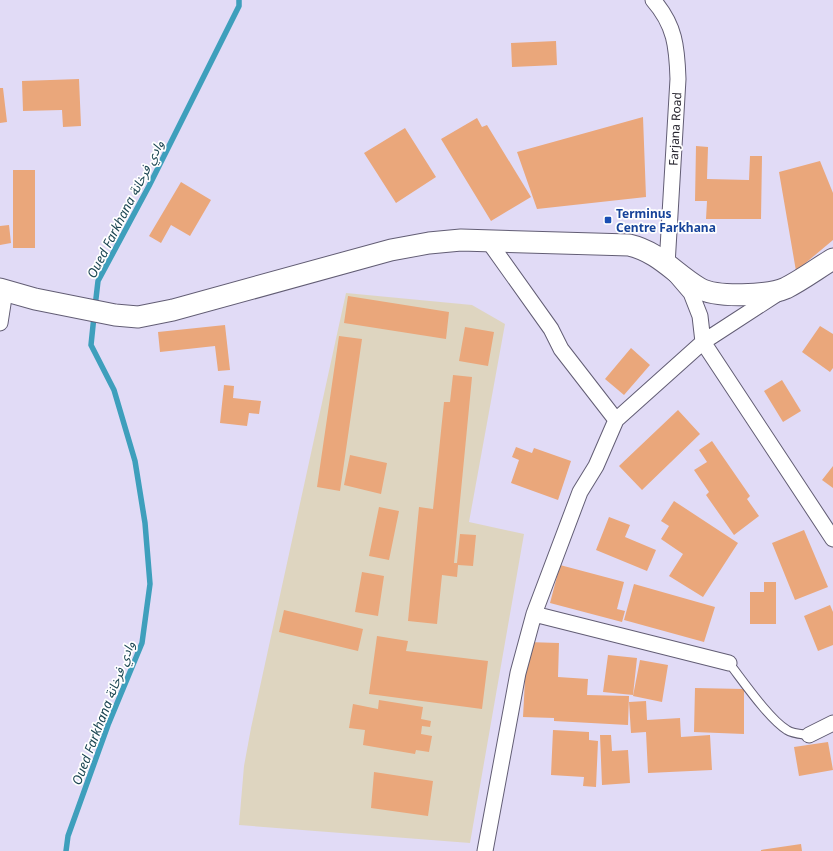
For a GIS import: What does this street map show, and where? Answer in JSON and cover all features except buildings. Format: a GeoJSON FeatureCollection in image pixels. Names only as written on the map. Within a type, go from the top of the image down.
{"type":"FeatureCollection","features":[{"type":"Feature","properties":{"kind":"street","name":"Farjana Road"},"geometry":{"type":"LineString","coordinates":[[653,0],[668,21],[674,35],[677,56],[678,79],[667,265]]}},
{"type":"Feature","properties":{"kind":"street"},"geometry":{"type":"LineString","coordinates":[[0,323],[2,290],[35,299],[115,315],[138,317],[173,310],[391,250],[461,240],[629,245],[655,255],[700,288],[718,293],[761,293],[785,288]]}},
{"type":"Feature","properties":{"kind":"street"},"geometry":{"type":"LineString","coordinates":[[489,242],[551,329],[561,349],[616,420]]}},
{"type":"Feature","properties":{"kind":"street"},"geometry":{"type":"LineString","coordinates":[[484,851],[518,673],[534,614],[580,492],[596,466],[616,420],[703,342],[785,288],[833,259]]}},
{"type":"Feature","properties":{"kind":"street"},"geometry":{"type":"LineString","coordinates":[[667,265],[691,293],[700,316],[703,342],[833,540]]}},
{"type":"Feature","properties":{"kind":"street"},"geometry":{"type":"LineString","coordinates":[[534,614],[730,663]]}},
{"type":"Feature","properties":{"kind":"street"},"geometry":{"type":"LineString","coordinates":[[809,735],[833,723]]}},
{"type":"Feature","properties":{"kind":"lane"},"geometry":{"type":"LineString","coordinates":[[730,663],[753,695],[781,725],[789,731],[809,735]]}},
{"type":"Feature","properties":{"kind":"shaded area"},"geometry":{"type":"Polygon","coordinates":[[[346,293],[472,305],[505,324],[469,522],[524,534],[470,843],[239,825],[244,766],[251,728],[346,293]]]}},
{"type":"Feature","properties":{"kind":"waterway","name":"Oued Farkhana وادي فرخانة"},"geometry":{"type":"LineString","coordinates":[[95,307],[98,281],[149,186],[239,6],[239,0]]}},
{"type":"Feature","properties":{"kind":"waterway","name":"Oued Farkhana وادي فرخانة"},"geometry":{"type":"LineString","coordinates":[[66,851],[68,836],[108,725],[142,643],[150,584],[145,523],[135,461],[114,390],[91,345],[94,316]]}},
{"type":"Feature","properties":{"kind":"place","name":"Terminus Centre Farkhana"},"geometry":{"type":"Point","coordinates":[608,220]}}]}
